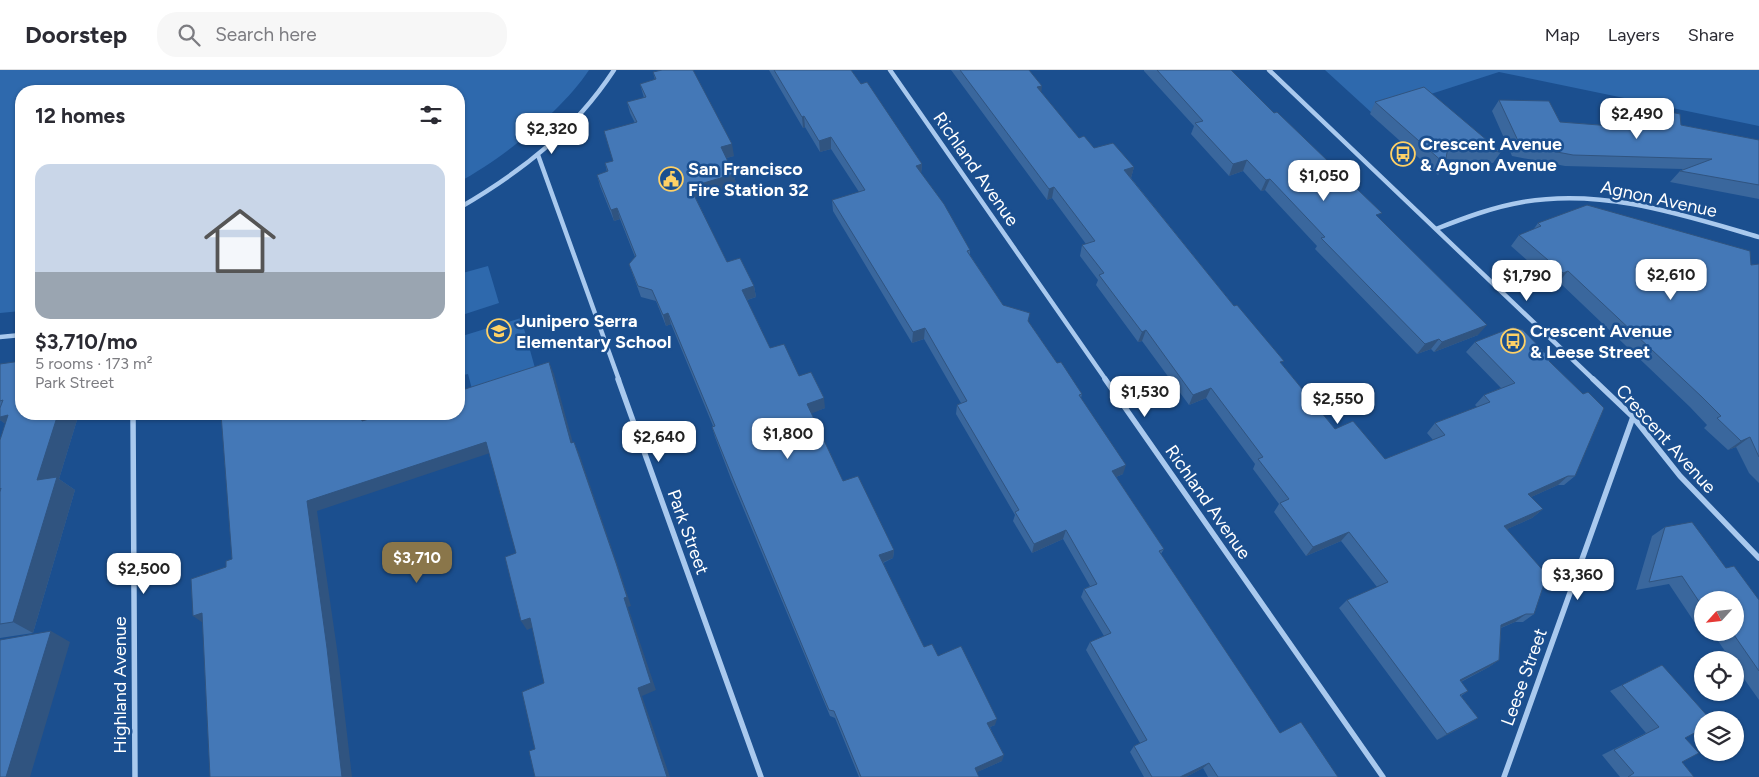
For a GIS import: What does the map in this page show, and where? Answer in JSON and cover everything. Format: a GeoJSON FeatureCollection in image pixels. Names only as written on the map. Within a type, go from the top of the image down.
{"type":"FeatureCollection","features":[{"type":"Feature","properties":{"kind":"street"},"geometry":{"type":"LineString","coordinates":[[465,205],[487,192],[538,155],[578,119],[605,86],[614,70]]}},
{"type":"Feature","properties":{"kind":"street","name":"Richland Avenue"},"geometry":{"type":"LineString","coordinates":[[890,70],[1383,777]]}},
{"type":"Feature","properties":{"kind":"street","name":"Crescent Avenue"},"geometry":{"type":"LineString","coordinates":[[1269,70],[1633,417],[1680,476],[1759,558]]}},
{"type":"Feature","properties":{"kind":"street","name":"Park Street"},"geometry":{"type":"LineString","coordinates":[[538,155],[761,777]]}},
{"type":"Feature","properties":{"kind":"street","name":"Agnon Avenue"},"geometry":{"type":"LineString","coordinates":[[1436,229],[1491,209],[1534,200],[1574,198],[1616,201],[1665,211],[1759,237]]}},
{"type":"Feature","properties":{"kind":"street"},"geometry":{"type":"LineString","coordinates":[[0,337],[15,336]]}},
{"type":"Feature","properties":{"kind":"street","name":"Leese Street"},"geometry":{"type":"LineString","coordinates":[[1504,777],[1633,417]]}},
{"type":"Feature","properties":{"kind":"street","name":"Highland Avenue"},"geometry":{"type":"LineString","coordinates":[[133,420],[136,777]]}},
{"type":"Feature","properties":{"kind":"shaded area"},"geometry":{"type":"Polygon","coordinates":[[[0,70],[589,70],[563,102],[530,133],[494,161],[465,178],[465,85],[15,85],[15,312],[0,313],[0,70]]]}},
{"type":"Feature","properties":{"kind":"shaded area"},"geometry":{"type":"Polygon","coordinates":[[[1325,70],[1759,70],[1759,126],[1499,72],[1372,113],[1325,70]]]}},
{"type":"Feature","properties":{"kind":"shaded area"},"geometry":{"type":"Polygon","coordinates":[[[488,266],[499,303],[465,314],[465,272],[488,266]]]}},
{"type":"Feature","properties":{"kind":"shaded area"},"geometry":{"type":"Polygon","coordinates":[[[521,318],[535,368],[472,389],[468,374],[465,375],[465,335],[521,318]]]}},
{"type":"Feature","properties":{"kind":"building"},"geometry":{"type":"Polygon","coordinates":[[[662,70],[693,70],[732,144],[721,147],[734,174],[690,187],[727,262],[740,258],[754,286],[742,290],[770,348],[784,344],[799,376],[811,372],[824,398],[807,404],[843,481],[858,476],[894,550],[879,555],[924,647],[932,644],[938,656],[961,646],[997,719],[987,723],[1004,755],[975,768],[979,777],[861,777],[834,711],[829,710],[821,691],[712,427],[715,426],[668,313],[663,315],[652,290],[638,286],[629,264],[636,256],[617,208],[611,210],[597,175],[608,171],[605,163],[613,161],[604,131],[637,122],[627,102],[646,97],[640,84],[656,79],[653,72],[662,70]]]}},
{"type":"Feature","properties":{"kind":"building"},"geometry":{"type":"Polygon","coordinates":[[[774,70],[851,70],[861,84],[867,82],[922,164],[916,166],[944,204],[970,250],[967,251],[1003,305],[1030,313],[1028,321],[1057,363],[1061,362],[1082,394],[1079,395],[1126,465],[1112,471],[1164,549],[1159,551],[1280,733],[1301,722],[1338,777],[1218,777],[1209,763],[1180,777],[1152,777],[1134,746],[1147,740],[1090,642],[1111,633],[1084,589],[1097,584],[1066,530],[1034,544],[1015,512],[1019,510],[957,405],[967,401],[925,328],[913,332],[832,200],[865,190],[831,137],[819,141],[804,116],[802,117],[774,70]]]}},
{"type":"Feature","properties":{"kind":"building"},"geometry":{"type":"Polygon","coordinates":[[[960,70],[1029,70],[1042,86],[1037,87],[1079,138],[1084,136],[1094,148],[1113,143],[1134,167],[1124,170],[1234,306],[1237,305],[1284,361],[1280,362],[1335,429],[1353,421],[1385,459],[1445,435],[1435,423],[1490,402],[1484,395],[1515,383],[1475,342],[1513,327],[1523,330],[1550,358],[1549,361],[1583,394],[1588,392],[1604,408],[1575,476],[1568,476],[1528,494],[1543,509],[1504,526],[1547,575],[1534,614],[1526,614],[1501,625],[1499,660],[1460,680],[1468,691],[1460,695],[1478,718],[1447,734],[1347,600],[1388,582],[1349,532],[1313,547],[1280,503],[1289,499],[1258,459],[1263,457],[1211,388],[1193,395],[1146,330],[1142,332],[1099,275],[1104,273],[1082,245],[1095,241],[1054,187],[1049,189],[960,70]]]}},
{"type":"Feature","properties":{"kind":"building"},"geometry":{"type":"Polygon","coordinates":[[[1157,70],[1231,70],[1274,113],[1277,112],[1382,213],[1376,215],[1487,325],[1442,342],[1439,339],[1425,344],[1321,238],[1325,237],[1270,179],[1266,180],[1247,160],[1233,164],[1195,123],[1203,121],[1157,70]]]}},
{"type":"Feature","properties":{"kind":"building"},"geometry":{"type":"Polygon","coordinates":[[[1424,87],[1501,152],[1448,147],[1445,164],[1375,102],[1424,87]]]}},
{"type":"Feature","properties":{"kind":"building"},"geometry":{"type":"Polygon","coordinates":[[[1499,100],[1549,101],[1560,122],[1638,128],[1637,105],[1680,114],[1681,125],[1759,140],[1759,185],[1680,171],[1712,159],[1573,155],[1520,145],[1499,100]]]}},
{"type":"Feature","properties":{"kind":"building"},"geometry":{"type":"Polygon","coordinates":[[[1587,205],[1750,251],[1751,265],[1759,264],[1759,457],[1750,437],[1741,441],[1717,418],[1721,416],[1702,397],[1568,271],[1563,273],[1519,235],[1541,226],[1538,223],[1587,205]]]}},
{"type":"Feature","properties":{"kind":"building"},"geometry":{"type":"Polygon","coordinates":[[[15,362],[15,420],[56,420],[37,480],[57,477],[13,622],[0,624],[0,440],[8,415],[0,417],[0,408],[3,400],[0,401],[0,364],[15,362]]]}},
{"type":"Feature","properties":{"kind":"building"},"geometry":{"type":"Polygon","coordinates":[[[549,362],[571,443],[574,442],[627,597],[624,598],[651,683],[638,688],[667,777],[535,777],[529,751],[535,749],[522,692],[544,683],[530,618],[521,621],[505,557],[516,553],[486,442],[307,501],[342,777],[210,777],[202,613],[193,616],[191,579],[226,567],[226,561],[232,559],[221,420],[465,420],[465,389],[549,362]]]}},
{"type":"Feature","properties":{"kind":"building"},"geometry":{"type":"Polygon","coordinates":[[[1692,522],[1726,568],[1734,566],[1759,600],[1759,671],[1738,641],[1744,641],[1744,591],[1694,591],[1694,594],[1682,576],[1649,582],[1665,527],[1692,522]]]}},
{"type":"Feature","properties":{"kind":"building"},"geometry":{"type":"Polygon","coordinates":[[[51,631],[6,777],[0,777],[0,640],[51,631]]]}},
{"type":"Feature","properties":{"kind":"building"},"geometry":{"type":"Polygon","coordinates":[[[1662,665],[1703,711],[1694,711],[1694,733],[1685,738],[1694,748],[1694,756],[1682,762],[1694,777],[1628,777],[1634,773],[1614,750],[1659,727],[1622,685],[1662,665]]]}},
{"type":"Feature","properties":{"kind":"place","name":"Crescent Avenue & Agnon Avenue"},"geometry":{"type":"Point","coordinates":[1403,154]}},
{"type":"Feature","properties":{"kind":"place","name":"San Francisco Fire Station 32"},"geometry":{"type":"Point","coordinates":[671,179]}},
{"type":"Feature","properties":{"kind":"place","name":"Junipero Serra Elementary School"},"geometry":{"type":"Point","coordinates":[499,331]}},
{"type":"Feature","properties":{"kind":"place","name":"Crescent Avenue & Leese Street"},"geometry":{"type":"Point","coordinates":[1513,341]}}]}
